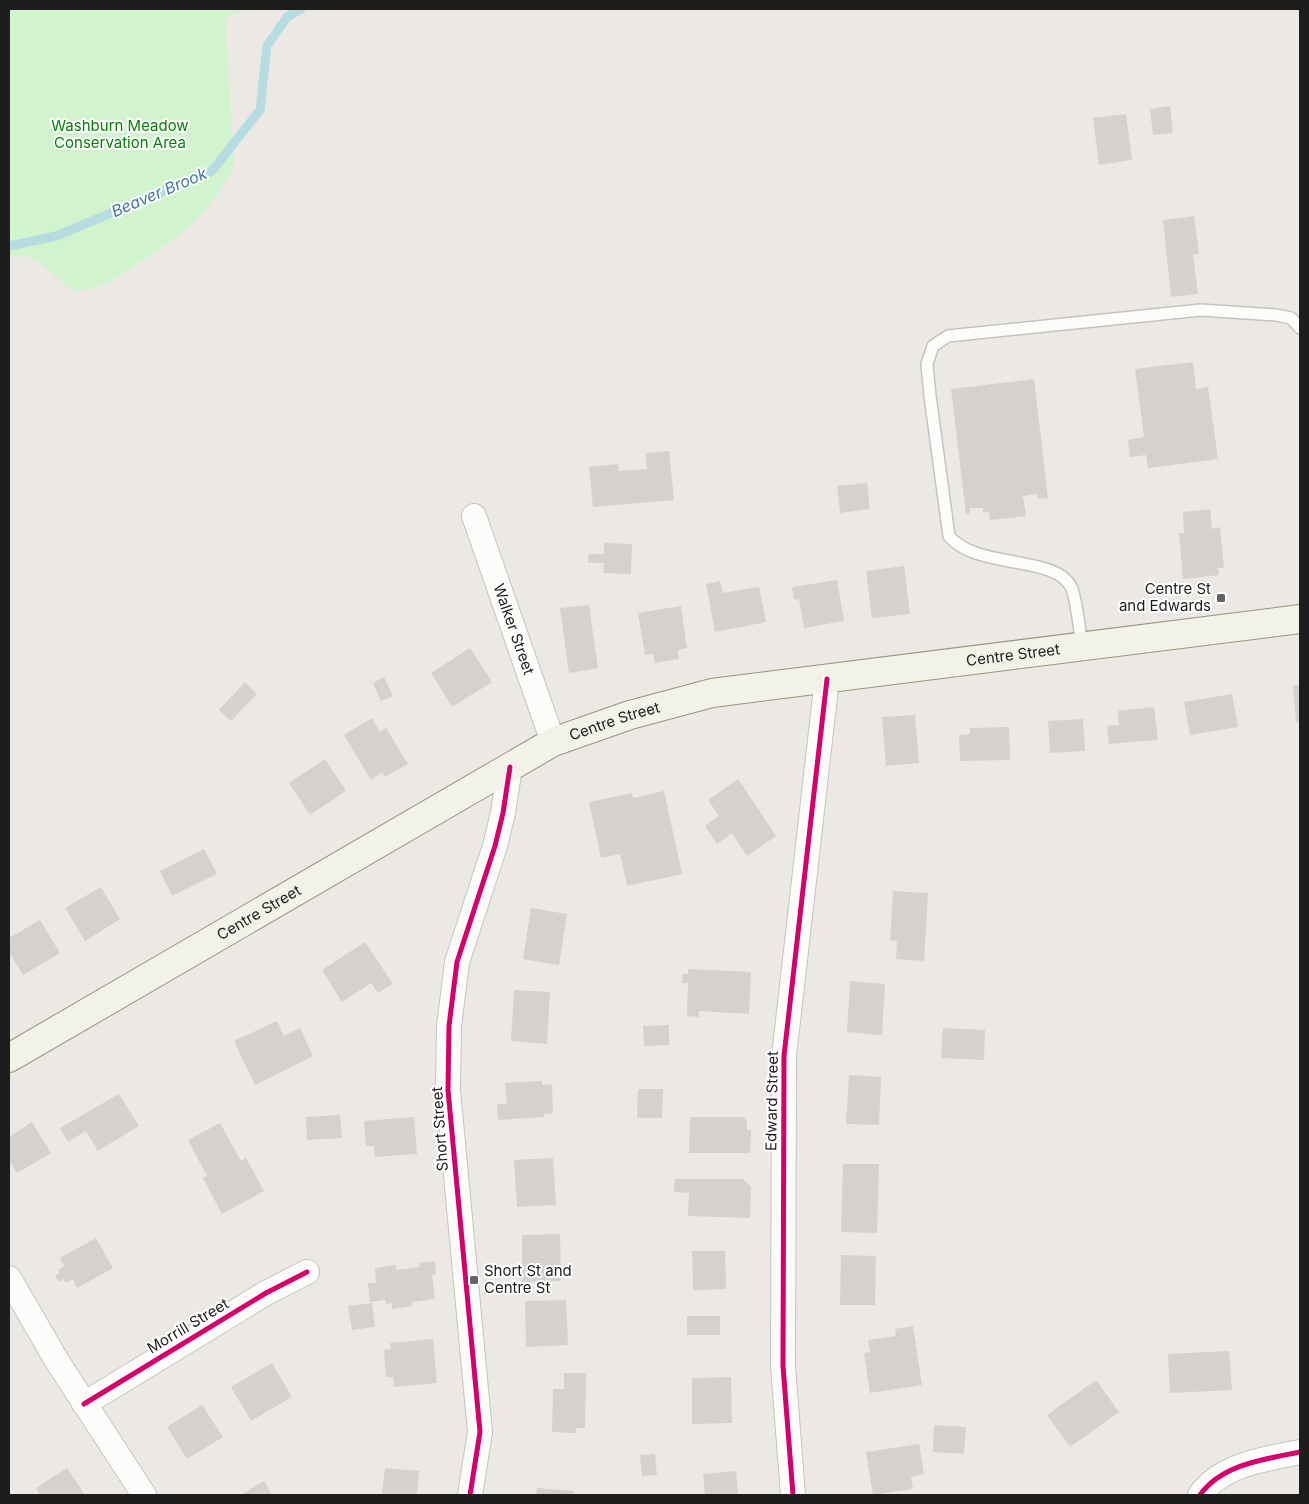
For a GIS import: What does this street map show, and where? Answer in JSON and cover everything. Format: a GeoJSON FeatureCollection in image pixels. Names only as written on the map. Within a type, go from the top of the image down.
{"type":"FeatureCollection","features":[{"type":"Feature","properties":{"kind":"main road","name":"Centre Street"},"geometry":{"type":"LineString","coordinates":[[9,1058],[553,742],[630,715],[712,693],[1300,619]]}},
{"type":"Feature","properties":{"kind":"street","name":"Walker Street"},"geometry":{"type":"LineString","coordinates":[[474,516],[553,742]]}},
{"type":"Feature","properties":{"kind":"street","name":"Edward Street"},"geometry":{"type":"LineString","coordinates":[[793,1495],[783,1366],[784,1056],[827,678]]}},
{"type":"Feature","properties":{"kind":"street","name":"Short Street"},"geometry":{"type":"LineString","coordinates":[[470,1495],[480,1432],[448,1090],[449,1026],[457,962],[495,846],[503,814],[510,767]]}},
{"type":"Feature","properties":{"kind":"street","name":"Morrill Street"},"geometry":{"type":"LineString","coordinates":[[84,1404],[266,1293],[306,1272]]}},
{"type":"Feature","properties":{"kind":"street"},"geometry":{"type":"LineString","coordinates":[[9,1278],[56,1362],[144,1495]]}},
{"type":"Feature","properties":{"kind":"street"},"geometry":{"type":"LineString","coordinates":[[1200,1495],[1204,1489],[1240,1465],[1300,1452]]}},
{"type":"Feature","properties":{"kind":"lane"},"geometry":{"type":"LineString","coordinates":[[1082,647],[1072,589],[1066,580],[1055,572],[980,556],[958,547],[949,536],[927,364],[933,346],[948,336],[1201,310],[1276,315],[1292,318],[1300,328]]}},
{"type":"Feature","properties":{"kind":"green space","name":"Washburn Meadow Conservation Area"},"geometry":{"type":"Polygon","coordinates":[[[9,9],[246,9],[225,19],[234,155],[234,163],[230,174],[217,196],[181,234],[125,273],[99,287],[81,290],[72,289],[33,258],[22,255],[9,256],[9,9]]]}},
{"type":"Feature","properties":{"kind":"building"},"geometry":{"type":"Polygon","coordinates":[[[1170,106],[1173,133],[1153,135],[1150,109],[1170,106]]]}},
{"type":"Feature","properties":{"kind":"building"},"geometry":{"type":"Polygon","coordinates":[[[1126,114],[1132,160],[1099,165],[1093,118],[1126,114]]]}},
{"type":"Feature","properties":{"kind":"building"},"geometry":{"type":"Polygon","coordinates":[[[1194,216],[1199,254],[1193,255],[1198,294],[1171,297],[1163,220],[1194,216]]]}},
{"type":"Feature","properties":{"kind":"building"},"geometry":{"type":"Polygon","coordinates":[[[1193,362],[1196,389],[1208,387],[1218,459],[1148,468],[1146,455],[1130,457],[1128,440],[1144,437],[1135,369],[1193,362]]]}},
{"type":"Feature","properties":{"kind":"building"},"geometry":{"type":"Polygon","coordinates":[[[1034,379],[1048,498],[1038,499],[1037,494],[1023,496],[1026,516],[990,520],[989,512],[983,512],[983,508],[970,508],[970,513],[966,514],[951,389],[1034,379]]]}},
{"type":"Feature","properties":{"kind":"building"},"geometry":{"type":"Polygon","coordinates":[[[669,451],[674,500],[593,507],[589,467],[618,464],[619,471],[647,469],[646,453],[669,451]]]}},
{"type":"Feature","properties":{"kind":"building"},"geometry":{"type":"Polygon","coordinates":[[[867,483],[870,509],[840,513],[837,486],[867,483]]]}},
{"type":"Feature","properties":{"kind":"building"},"geometry":{"type":"Polygon","coordinates":[[[1210,509],[1212,529],[1220,527],[1224,568],[1218,568],[1219,575],[1183,579],[1179,533],[1184,533],[1183,512],[1210,509]]]}},
{"type":"Feature","properties":{"kind":"building"},"geometry":{"type":"Polygon","coordinates":[[[604,543],[632,544],[631,574],[603,573],[604,563],[588,563],[589,554],[604,554],[604,543]]]}},
{"type":"Feature","properties":{"kind":"building"},"geometry":{"type":"Polygon","coordinates":[[[904,566],[910,614],[872,618],[866,571],[904,566]]]}},
{"type":"Feature","properties":{"kind":"building"},"geometry":{"type":"Polygon","coordinates":[[[837,580],[844,621],[804,628],[799,599],[794,600],[792,587],[837,580]]]}},
{"type":"Feature","properties":{"kind":"building"},"geometry":{"type":"Polygon","coordinates":[[[720,581],[723,593],[759,587],[766,622],[715,632],[706,584],[720,581]]]}},
{"type":"Feature","properties":{"kind":"building"},"geometry":{"type":"Polygon","coordinates":[[[589,605],[598,668],[569,673],[560,608],[589,605]]]}},
{"type":"Feature","properties":{"kind":"building"},"geometry":{"type":"Polygon","coordinates":[[[681,606],[687,648],[678,650],[679,659],[655,663],[653,654],[645,655],[638,613],[681,606]]]}},
{"type":"Feature","properties":{"kind":"building"},"geometry":{"type":"Polygon","coordinates":[[[470,648],[492,682],[452,707],[431,673],[470,648]]]}},
{"type":"Feature","properties":{"kind":"building"},"geometry":{"type":"Polygon","coordinates":[[[384,677],[393,696],[381,701],[373,683],[384,677]]]}},
{"type":"Feature","properties":{"kind":"building"},"geometry":{"type":"Polygon","coordinates":[[[245,682],[257,694],[231,721],[219,710],[245,682]]]}},
{"type":"Feature","properties":{"kind":"building"},"geometry":{"type":"Polygon","coordinates":[[[1300,685],[1300,722],[1296,722],[1293,686],[1300,685]]]}},
{"type":"Feature","properties":{"kind":"building"},"geometry":{"type":"Polygon","coordinates":[[[1232,694],[1238,727],[1190,735],[1184,702],[1232,694]]]}},
{"type":"Feature","properties":{"kind":"building"},"geometry":{"type":"Polygon","coordinates":[[[1154,707],[1158,740],[1109,744],[1107,726],[1119,725],[1118,711],[1154,707]]]}},
{"type":"Feature","properties":{"kind":"building"},"geometry":{"type":"Polygon","coordinates":[[[915,715],[919,763],[886,766],[882,717],[915,715]]]}},
{"type":"Feature","properties":{"kind":"building"},"geometry":{"type":"Polygon","coordinates":[[[372,718],[380,732],[386,728],[408,764],[385,777],[382,772],[371,780],[344,735],[372,718]]]}},
{"type":"Feature","properties":{"kind":"building"},"geometry":{"type":"Polygon","coordinates":[[[1083,719],[1085,751],[1050,753],[1048,721],[1083,719]]]}},
{"type":"Feature","properties":{"kind":"building"},"geometry":{"type":"Polygon","coordinates":[[[1009,727],[1010,760],[960,761],[959,735],[970,734],[970,728],[1009,727]]]}},
{"type":"Feature","properties":{"kind":"building"},"geometry":{"type":"Polygon","coordinates":[[[325,759],[346,791],[310,815],[289,783],[325,759]]]}},
{"type":"Feature","properties":{"kind":"building"},"geometry":{"type":"Polygon","coordinates":[[[738,779],[776,836],[747,856],[732,833],[717,844],[705,826],[719,816],[708,800],[738,779]]]}},
{"type":"Feature","properties":{"kind":"building"},"geometry":{"type":"Polygon","coordinates":[[[664,791],[682,874],[627,886],[620,854],[601,858],[589,802],[632,793],[633,798],[664,791]]]}},
{"type":"Feature","properties":{"kind":"building"},"geometry":{"type":"Polygon","coordinates":[[[204,849],[217,874],[172,896],[160,871],[204,849]]]}},
{"type":"Feature","properties":{"kind":"building"},"geometry":{"type":"Polygon","coordinates":[[[101,887],[120,919],[85,941],[65,908],[101,887]]]}},
{"type":"Feature","properties":{"kind":"building"},"geometry":{"type":"Polygon","coordinates":[[[893,891],[928,893],[924,961],[896,959],[897,941],[890,940],[893,891]]]}},
{"type":"Feature","properties":{"kind":"building"},"geometry":{"type":"Polygon","coordinates":[[[531,908],[567,914],[559,965],[523,959],[531,908]]]}},
{"type":"Feature","properties":{"kind":"building"},"geometry":{"type":"Polygon","coordinates":[[[40,920],[60,953],[23,975],[9,952],[9,938],[40,920]]]}},
{"type":"Feature","properties":{"kind":"building"},"geometry":{"type":"Polygon","coordinates":[[[365,942],[393,984],[378,993],[371,983],[342,1002],[322,970],[365,942]]]}},
{"type":"Feature","properties":{"kind":"building"},"geometry":{"type":"Polygon","coordinates":[[[688,969],[751,972],[749,1014],[699,1011],[699,1017],[687,1016],[688,983],[682,983],[683,974],[688,974],[688,969]]]}},
{"type":"Feature","properties":{"kind":"building"},"geometry":{"type":"Polygon","coordinates":[[[850,981],[885,984],[882,1035],[847,1032],[850,981]]]}},
{"type":"Feature","properties":{"kind":"building"},"geometry":{"type":"Polygon","coordinates":[[[514,990],[550,992],[547,1044],[511,1041],[514,990]]]}},
{"type":"Feature","properties":{"kind":"building"},"geometry":{"type":"Polygon","coordinates":[[[277,1021],[284,1036],[300,1028],[313,1056],[255,1085],[234,1041],[277,1021]]]}},
{"type":"Feature","properties":{"kind":"building"},"geometry":{"type":"Polygon","coordinates":[[[669,1025],[669,1045],[644,1046],[643,1026],[669,1025]]]}},
{"type":"Feature","properties":{"kind":"building"},"geometry":{"type":"Polygon","coordinates":[[[943,1028],[985,1030],[984,1060],[941,1058],[943,1028]]]}},
{"type":"Feature","properties":{"kind":"building"},"geometry":{"type":"Polygon","coordinates":[[[849,1075],[881,1077],[879,1125],[846,1124],[849,1075]]]}},
{"type":"Feature","properties":{"kind":"building"},"geometry":{"type":"Polygon","coordinates":[[[542,1081],[542,1085],[552,1084],[553,1113],[544,1114],[544,1117],[498,1120],[497,1104],[507,1104],[505,1083],[542,1081]]]}},
{"type":"Feature","properties":{"kind":"building"},"geometry":{"type":"Polygon","coordinates":[[[638,1089],[663,1089],[662,1118],[637,1118],[638,1089]]]}},
{"type":"Feature","properties":{"kind":"building"},"geometry":{"type":"Polygon","coordinates":[[[119,1094],[139,1126],[98,1151],[86,1131],[68,1142],[60,1128],[119,1094]]]}},
{"type":"Feature","properties":{"kind":"building"},"geometry":{"type":"Polygon","coordinates":[[[340,1115],[342,1138],[307,1140],[306,1117],[340,1115]]]}},
{"type":"Feature","properties":{"kind":"building"},"geometry":{"type":"Polygon","coordinates":[[[414,1117],[417,1154],[375,1157],[374,1146],[366,1146],[364,1121],[414,1117]]]}},
{"type":"Feature","properties":{"kind":"building"},"geometry":{"type":"Polygon","coordinates":[[[690,1117],[744,1117],[747,1122],[747,1130],[751,1130],[750,1153],[689,1153],[690,1117]]]}},
{"type":"Feature","properties":{"kind":"building"},"geometry":{"type":"Polygon","coordinates":[[[32,1122],[51,1153],[17,1173],[9,1160],[9,1137],[32,1122]]]}},
{"type":"Feature","properties":{"kind":"building"},"geometry":{"type":"Polygon","coordinates":[[[220,1123],[241,1161],[246,1158],[264,1191],[222,1214],[203,1178],[207,1176],[188,1140],[220,1123]]]}},
{"type":"Feature","properties":{"kind":"building"},"geometry":{"type":"Polygon","coordinates":[[[553,1158],[556,1205],[517,1207],[514,1160],[553,1158]]]}},
{"type":"Feature","properties":{"kind":"building"},"geometry":{"type":"Polygon","coordinates":[[[843,1164],[879,1164],[877,1233],[841,1232],[843,1164]]]}},
{"type":"Feature","properties":{"kind":"building"},"geometry":{"type":"Polygon","coordinates":[[[675,1179],[743,1179],[751,1187],[750,1218],[688,1216],[689,1193],[674,1192],[675,1179]]]}},
{"type":"Feature","properties":{"kind":"building"},"geometry":{"type":"Polygon","coordinates":[[[560,1234],[561,1281],[522,1282],[522,1235],[560,1234]]]}},
{"type":"Feature","properties":{"kind":"building"},"geometry":{"type":"Polygon","coordinates":[[[96,1238],[113,1268],[77,1288],[73,1279],[66,1283],[63,1279],[59,1282],[55,1276],[60,1273],[58,1270],[64,1266],[60,1258],[96,1238]]]}},
{"type":"Feature","properties":{"kind":"building"},"geometry":{"type":"Polygon","coordinates":[[[692,1251],[725,1251],[726,1289],[693,1290],[692,1251]]]}},
{"type":"Feature","properties":{"kind":"building"},"geometry":{"type":"Polygon","coordinates":[[[841,1255],[876,1256],[875,1305],[840,1305],[841,1255]]]}},
{"type":"Feature","properties":{"kind":"building"},"geometry":{"type":"Polygon","coordinates":[[[435,1261],[436,1274],[432,1275],[435,1299],[412,1302],[412,1306],[392,1309],[392,1303],[386,1304],[385,1300],[370,1302],[368,1283],[376,1283],[375,1268],[396,1265],[396,1270],[420,1267],[419,1263],[435,1261]]]}},
{"type":"Feature","properties":{"kind":"building"},"geometry":{"type":"Polygon","coordinates":[[[566,1300],[568,1345],[526,1347],[525,1301],[566,1300]]]}},
{"type":"Feature","properties":{"kind":"building"},"geometry":{"type":"Polygon","coordinates":[[[372,1303],[375,1327],[352,1330],[348,1306],[372,1303]]]}},
{"type":"Feature","properties":{"kind":"building"},"geometry":{"type":"Polygon","coordinates":[[[687,1316],[720,1316],[720,1335],[687,1335],[687,1316]]]}},
{"type":"Feature","properties":{"kind":"building"},"geometry":{"type":"Polygon","coordinates":[[[913,1326],[922,1385],[870,1393],[864,1353],[870,1352],[868,1340],[896,1336],[895,1329],[913,1326]]]}},
{"type":"Feature","properties":{"kind":"building"},"geometry":{"type":"Polygon","coordinates":[[[433,1339],[437,1383],[394,1387],[393,1377],[386,1377],[384,1350],[391,1349],[390,1343],[433,1339]]]}},
{"type":"Feature","properties":{"kind":"building"},"geometry":{"type":"Polygon","coordinates":[[[1229,1351],[1232,1390],[1170,1393],[1168,1354],[1229,1351]]]}},
{"type":"Feature","properties":{"kind":"building"},"geometry":{"type":"Polygon","coordinates":[[[272,1363],[292,1397],[251,1421],[231,1387],[272,1363]]]}},
{"type":"Feature","properties":{"kind":"building"},"geometry":{"type":"Polygon","coordinates":[[[564,1373],[586,1373],[585,1428],[576,1428],[576,1433],[552,1432],[553,1389],[564,1389],[564,1373]]]}},
{"type":"Feature","properties":{"kind":"building"},"geometry":{"type":"Polygon","coordinates":[[[731,1377],[732,1423],[692,1424],[692,1378],[731,1377]]]}},
{"type":"Feature","properties":{"kind":"building"},"geometry":{"type":"Polygon","coordinates":[[[1096,1380],[1119,1412],[1070,1447],[1047,1415],[1096,1380]]]}},
{"type":"Feature","properties":{"kind":"building"},"geometry":{"type":"Polygon","coordinates":[[[202,1405],[223,1437],[187,1459],[167,1427],[202,1405]]]}},
{"type":"Feature","properties":{"kind":"building"},"geometry":{"type":"Polygon","coordinates":[[[934,1425],[966,1427],[964,1454],[933,1452],[934,1425]]]}},
{"type":"Feature","properties":{"kind":"building"},"geometry":{"type":"Polygon","coordinates":[[[919,1444],[924,1474],[911,1477],[913,1489],[873,1495],[866,1452],[919,1444]]]}},
{"type":"Feature","properties":{"kind":"building"},"geometry":{"type":"Polygon","coordinates":[[[655,1454],[657,1475],[642,1476],[640,1455],[655,1454]]]}},
{"type":"Feature","properties":{"kind":"building"},"geometry":{"type":"Polygon","coordinates":[[[67,1468],[85,1495],[40,1495],[36,1488],[67,1468]]]}},
{"type":"Feature","properties":{"kind":"building"},"geometry":{"type":"Polygon","coordinates":[[[385,1468],[419,1471],[417,1495],[382,1495],[385,1468]]]}},
{"type":"Feature","properties":{"kind":"building"},"geometry":{"type":"Polygon","coordinates":[[[736,1471],[738,1495],[705,1495],[703,1474],[736,1471]]]}},
{"type":"Feature","properties":{"kind":"building"},"geometry":{"type":"Polygon","coordinates":[[[264,1481],[272,1495],[241,1495],[264,1481]]]}},
{"type":"Feature","properties":{"kind":"building"},"geometry":{"type":"Polygon","coordinates":[[[537,1488],[573,1491],[573,1495],[536,1495],[537,1488]]]}},
{"type":"Feature","properties":{"kind":"waterway","name":"Beaver Brook"},"geometry":{"type":"LineString","coordinates":[[9,246],[56,236],[212,171],[260,110],[267,46],[287,17],[301,9]]}},
{"type":"Feature","properties":{"kind":"cycle path"},"geometry":{"type":"LineString","coordinates":[[793,1495],[783,1366],[784,1056],[827,679]]}},
{"type":"Feature","properties":{"kind":"cycle path"},"geometry":{"type":"LineString","coordinates":[[470,1495],[480,1432],[448,1090],[449,1026],[457,962],[495,846],[503,813],[510,767]]}},
{"type":"Feature","properties":{"kind":"cycle path"},"geometry":{"type":"LineString","coordinates":[[84,1404],[266,1293],[307,1272]]}},
{"type":"Feature","properties":{"kind":"cycle path"},"geometry":{"type":"LineString","coordinates":[[1200,1495],[1220,1476],[1232,1470],[1259,1461],[1300,1452]]}},
{"type":"Feature","properties":{"kind":"place","name":"Centre St and Edwards"},"geometry":{"type":"Point","coordinates":[1221,598]}},
{"type":"Feature","properties":{"kind":"place","name":"Short St and Centre St"},"geometry":{"type":"Point","coordinates":[474,1280]}}]}
